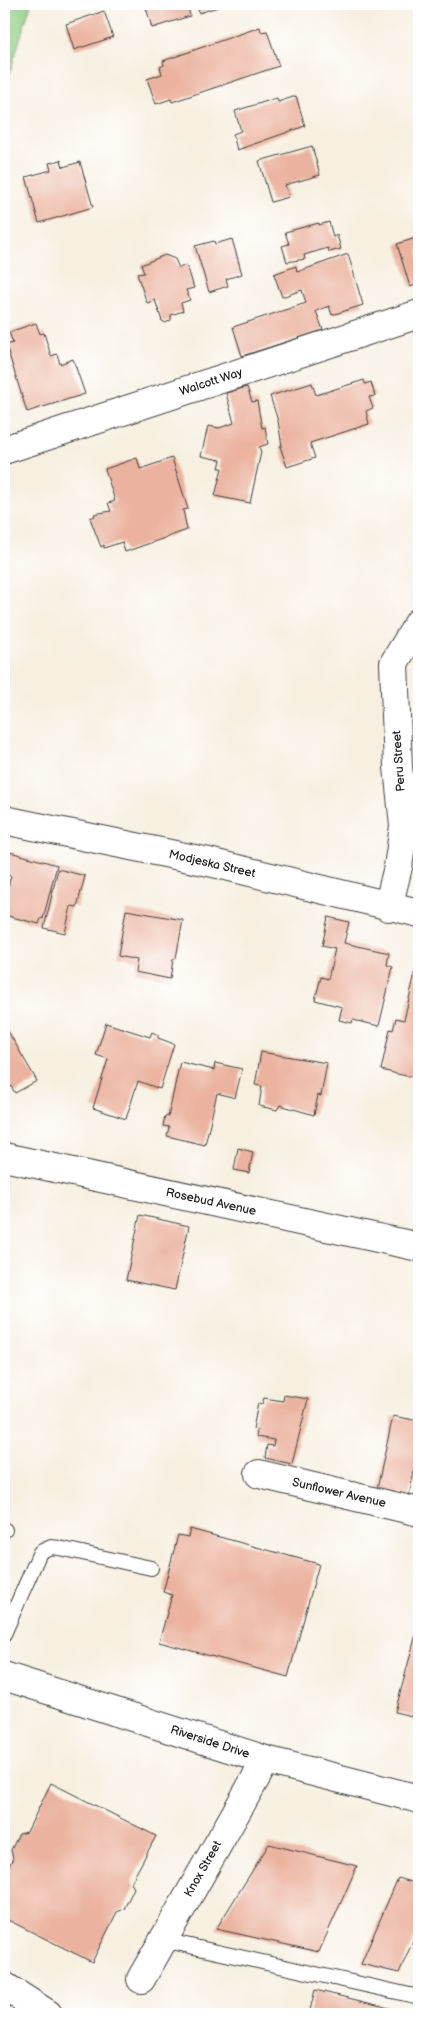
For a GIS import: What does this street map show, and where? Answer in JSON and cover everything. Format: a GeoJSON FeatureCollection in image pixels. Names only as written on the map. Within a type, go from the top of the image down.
{"type":"FeatureCollection","features":[{"type":"Feature","properties":{"kind":"main road","name":"Walcott Way"},"geometry":{"type":"LineString","coordinates":[[4,450],[419,314]]}},
{"type":"Feature","properties":{"kind":"main road","name":"Peru Street"},"geometry":{"type":"LineString","coordinates":[[388,907],[398,867],[404,826],[398,767],[394,663],[419,622]]}},
{"type":"Feature","properties":{"kind":"main road","name":"Modjeska Street"},"geometry":{"type":"LineString","coordinates":[[4,820],[209,862],[419,913]]}},
{"type":"Feature","properties":{"kind":"main road","name":"Rosebud Avenue"},"geometry":{"type":"LineString","coordinates":[[4,1157],[416,1242]]}},
{"type":"Feature","properties":{"kind":"main road","name":"Sunflower Avenue"},"geometry":{"type":"LineString","coordinates":[[259,1474],[419,1512]]}},
{"type":"Feature","properties":{"kind":"main road","name":"Riverside Drive"},"geometry":{"type":"LineString","coordinates":[[4,1676],[266,1760],[419,1799]]}},
{"type":"Feature","properties":{"kind":"main road","name":"Knox Street"},"geometry":{"type":"LineString","coordinates":[[141,1979],[266,1760]]}},
{"type":"Feature","properties":{"kind":"main road"},"geometry":{"type":"LineString","coordinates":[[4,1986],[48,2014]]}},
{"type":"Feature","properties":{"kind":"lane"},"geometry":{"type":"LineString","coordinates":[[4,1634],[40,1552],[45,1548],[59,1548],[151,1568]]}},
{"type":"Feature","properties":{"kind":"lane"},"geometry":{"type":"LineString","coordinates":[[163,1940],[419,1997]]}},
{"type":"Feature","properties":{"kind":"green space"},"geometry":{"type":"Polygon","coordinates":[[[4,4],[31,4],[4,91],[4,4]]]}},
{"type":"Feature","properties":{"kind":"building"},"geometry":{"type":"Polygon","coordinates":[[[145,4],[187,4],[190,16],[152,28],[145,4]]]}},
{"type":"Feature","properties":{"kind":"building"},"geometry":{"type":"Polygon","coordinates":[[[196,4],[227,4],[199,13],[196,4]]]}},
{"type":"Feature","properties":{"kind":"building"},"geometry":{"type":"Polygon","coordinates":[[[104,11],[113,37],[74,50],[66,24],[104,11]]]}},
{"type":"Feature","properties":{"kind":"building"},"geometry":{"type":"Polygon","coordinates":[[[260,27],[261,32],[267,31],[279,66],[172,102],[171,99],[156,104],[147,79],[162,74],[160,67],[164,65],[163,61],[260,27]]]}},
{"type":"Feature","properties":{"kind":"building"},"geometry":{"type":"Polygon","coordinates":[[[296,96],[305,126],[237,150],[233,134],[241,131],[235,111],[277,98],[278,102],[296,96]]]}},
{"type":"Feature","properties":{"kind":"building"},"geometry":{"type":"Polygon","coordinates":[[[312,146],[320,175],[285,185],[289,197],[271,202],[259,161],[312,146]]]}},
{"type":"Feature","properties":{"kind":"building"},"geometry":{"type":"Polygon","coordinates":[[[61,160],[63,167],[80,162],[93,207],[39,223],[26,177],[51,170],[49,163],[61,160]]]}},
{"type":"Feature","properties":{"kind":"building"},"geometry":{"type":"Polygon","coordinates":[[[329,222],[333,237],[337,235],[341,249],[329,252],[328,248],[304,255],[305,259],[287,262],[282,246],[289,244],[285,232],[329,222]]]}},
{"type":"Feature","properties":{"kind":"building"},"geometry":{"type":"Polygon","coordinates":[[[419,237],[419,284],[410,287],[397,244],[419,237]]]}},
{"type":"Feature","properties":{"kind":"building"},"geometry":{"type":"Polygon","coordinates":[[[232,239],[242,274],[226,279],[228,286],[209,292],[195,246],[214,241],[215,244],[232,239]]]}},
{"type":"Feature","properties":{"kind":"building"},"geometry":{"type":"Polygon","coordinates":[[[348,254],[363,305],[332,315],[329,306],[316,311],[323,330],[242,356],[233,327],[306,303],[302,290],[282,297],[274,274],[296,266],[297,272],[348,254]]]}},
{"type":"Feature","properties":{"kind":"building"},"geometry":{"type":"Polygon","coordinates":[[[165,255],[175,259],[179,268],[187,265],[194,288],[186,290],[190,300],[181,303],[183,311],[171,315],[171,320],[166,323],[162,321],[155,300],[147,303],[137,274],[144,273],[141,265],[165,255]]]}},
{"type":"Feature","properties":{"kind":"building"},"geometry":{"type":"Polygon","coordinates":[[[36,323],[40,334],[44,333],[51,356],[57,354],[60,364],[73,359],[85,394],[27,412],[6,345],[13,343],[9,332],[36,323]]]}},
{"type":"Feature","properties":{"kind":"building"},"geometry":{"type":"Polygon","coordinates":[[[364,380],[365,384],[371,382],[375,396],[369,397],[373,408],[366,411],[369,424],[310,443],[315,458],[287,467],[280,446],[282,446],[278,421],[270,396],[312,383],[316,395],[364,380]]]}},
{"type":"Feature","properties":{"kind":"building"},"geometry":{"type":"Polygon","coordinates":[[[247,387],[252,402],[257,401],[262,428],[265,427],[268,444],[259,447],[261,452],[250,503],[215,496],[222,468],[219,468],[221,460],[201,456],[208,426],[219,428],[234,423],[226,393],[247,387]]]}},
{"type":"Feature","properties":{"kind":"building"},"geometry":{"type":"Polygon","coordinates":[[[4,400],[9,415],[4,416],[4,400]]]}},
{"type":"Feature","properties":{"kind":"building"},"geometry":{"type":"Polygon","coordinates":[[[137,458],[140,469],[172,458],[188,509],[183,510],[187,530],[125,552],[122,542],[104,548],[104,545],[101,547],[90,518],[95,516],[94,514],[111,511],[108,503],[115,501],[105,469],[137,458]]]}},
{"type":"Feature","properties":{"kind":"building"},"geometry":{"type":"Polygon","coordinates":[[[10,852],[57,865],[43,919],[41,918],[39,924],[4,915],[4,902],[11,876],[4,874],[10,852]]]}},
{"type":"Feature","properties":{"kind":"building"},"geometry":{"type":"Polygon","coordinates":[[[58,869],[85,876],[77,907],[71,906],[65,933],[44,928],[58,869]]]}},
{"type":"Feature","properties":{"kind":"building"},"geometry":{"type":"Polygon","coordinates":[[[126,910],[183,920],[170,979],[135,972],[137,960],[118,956],[126,910]]]}},
{"type":"Feature","properties":{"kind":"building"},"geometry":{"type":"Polygon","coordinates":[[[328,917],[349,922],[344,943],[389,953],[387,965],[393,967],[379,1026],[353,1020],[352,1023],[339,1020],[342,1007],[315,1000],[321,977],[328,979],[335,949],[322,946],[328,917]]]}},
{"type":"Feature","properties":{"kind":"building"},"geometry":{"type":"Polygon","coordinates":[[[419,956],[419,1076],[406,1076],[381,1070],[390,1029],[393,1030],[396,1018],[404,1020],[419,956]]]}},
{"type":"Feature","properties":{"kind":"building"},"geometry":{"type":"Polygon","coordinates":[[[106,1023],[150,1037],[152,1032],[158,1035],[158,1038],[174,1044],[160,1089],[138,1081],[126,1119],[93,1108],[108,1059],[96,1055],[106,1023]]]}},
{"type":"Feature","properties":{"kind":"building"},"geometry":{"type":"Polygon","coordinates":[[[5,1026],[37,1081],[15,1093],[8,1081],[4,1083],[5,1026]]]}},
{"type":"Feature","properties":{"kind":"building"},"geometry":{"type":"Polygon","coordinates":[[[261,1052],[327,1063],[321,1096],[318,1095],[314,1115],[280,1105],[277,1110],[259,1106],[262,1086],[255,1085],[261,1052]]]}},
{"type":"Feature","properties":{"kind":"building"},"geometry":{"type":"Polygon","coordinates":[[[180,1062],[214,1070],[215,1063],[242,1069],[235,1098],[217,1093],[205,1145],[167,1136],[169,1127],[163,1126],[165,1116],[168,1117],[180,1062]]]}},
{"type":"Feature","properties":{"kind":"building"},"geometry":{"type":"Polygon","coordinates":[[[238,1148],[253,1152],[249,1173],[234,1170],[238,1148]]]}},
{"type":"Feature","properties":{"kind":"building"},"geometry":{"type":"Polygon","coordinates":[[[140,1215],[189,1226],[175,1290],[126,1280],[140,1215]]]}},
{"type":"Feature","properties":{"kind":"building"},"geometry":{"type":"Polygon","coordinates":[[[284,1395],[308,1399],[292,1464],[265,1458],[267,1445],[273,1446],[274,1440],[256,1437],[257,1430],[253,1429],[258,1403],[262,1404],[264,1398],[283,1401],[284,1395]]]}},
{"type":"Feature","properties":{"kind":"building"},"geometry":{"type":"Polygon","coordinates":[[[393,1416],[419,1421],[419,1463],[416,1462],[409,1496],[377,1489],[393,1416]]]}},
{"type":"Feature","properties":{"kind":"building"},"geometry":{"type":"Polygon","coordinates":[[[190,1529],[319,1564],[288,1677],[159,1642],[172,1595],[163,1592],[178,1535],[188,1537],[190,1529]]]}},
{"type":"Feature","properties":{"kind":"building"},"geometry":{"type":"Polygon","coordinates":[[[419,1623],[419,1718],[395,1712],[419,1623]]]}},
{"type":"Feature","properties":{"kind":"building"},"geometry":{"type":"Polygon","coordinates":[[[51,1783],[156,1836],[131,1883],[134,1888],[124,1909],[117,1912],[92,1962],[4,1918],[4,1877],[13,1858],[11,1850],[19,1834],[27,1832],[51,1783]]]}},
{"type":"Feature","properties":{"kind":"building"},"geometry":{"type":"Polygon","coordinates":[[[269,1844],[357,1866],[319,1952],[216,1929],[269,1844]]]}},
{"type":"Feature","properties":{"kind":"building"},"geometry":{"type":"Polygon","coordinates":[[[398,1878],[419,1884],[419,1927],[399,1973],[361,1964],[398,1878]]]}},
{"type":"Feature","properties":{"kind":"building"},"geometry":{"type":"Polygon","coordinates":[[[315,1990],[414,2014],[309,2014],[315,1990]]]}}]}
